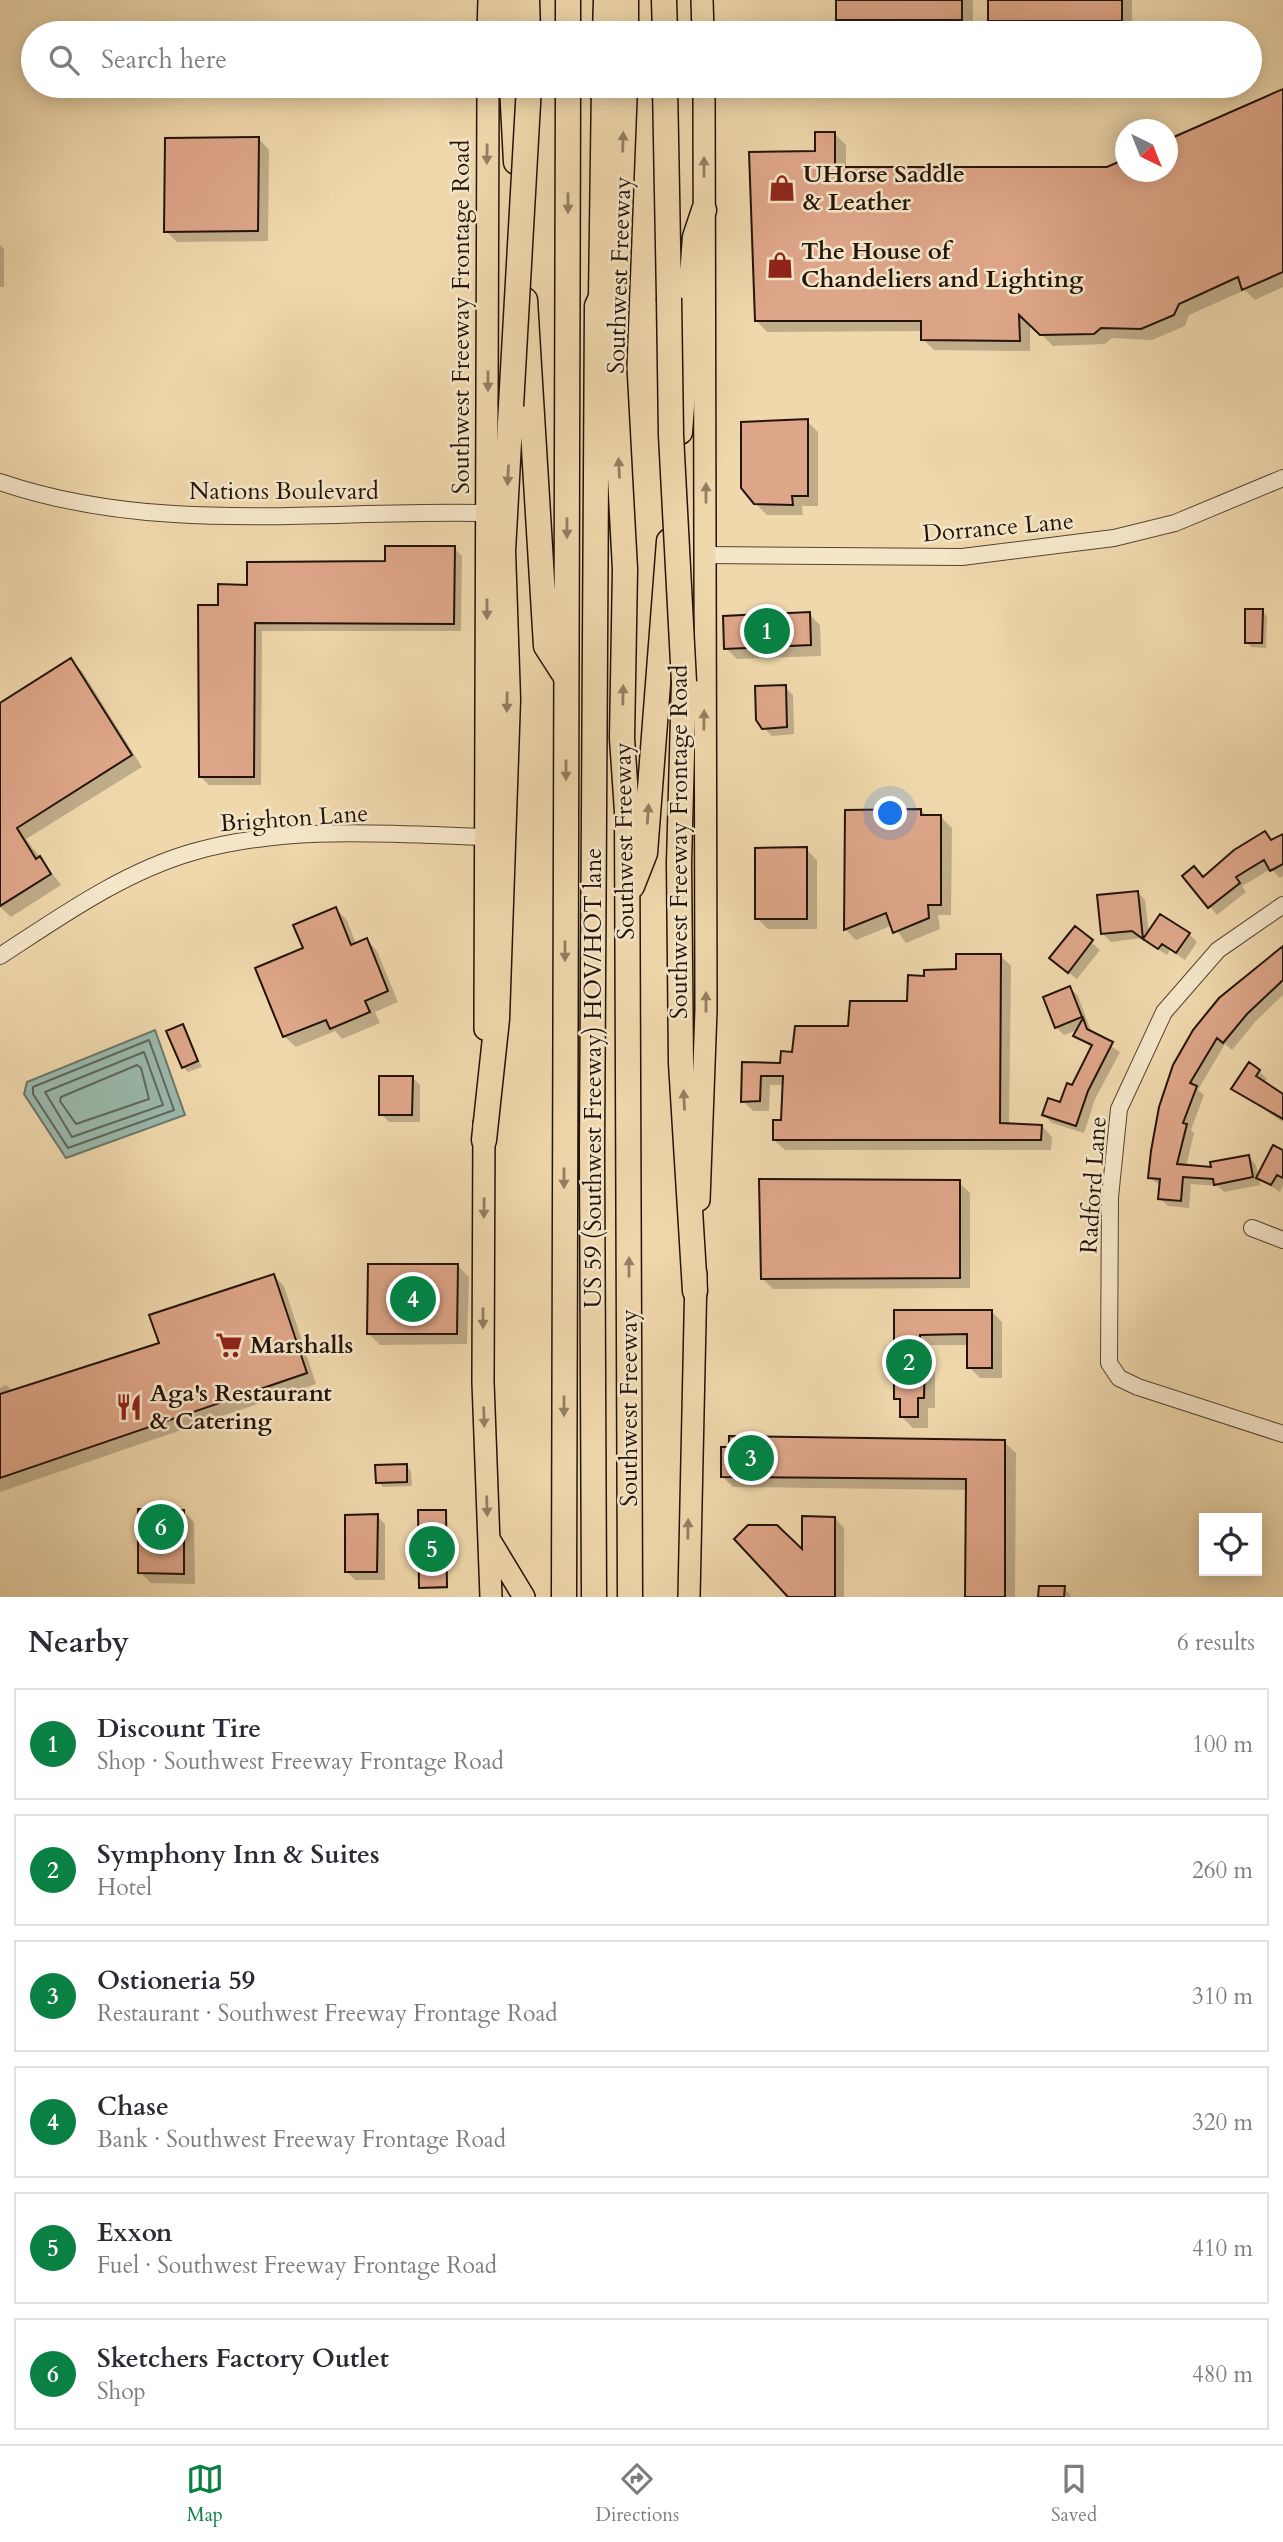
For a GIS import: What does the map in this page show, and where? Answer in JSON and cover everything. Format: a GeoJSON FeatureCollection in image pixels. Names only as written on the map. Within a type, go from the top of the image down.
{"type":"FeatureCollection","features":[{"type":"Feature","properties":{"kind":"highway"},"geometry":{"type":"LineString","coordinates":[[507,0],[508,21]]}},
{"type":"Feature","properties":{"kind":"highway"},"geometry":{"type":"LineString","coordinates":[[527,0],[528,21]]}},
{"type":"Feature","properties":{"kind":"highway"},"geometry":{"type":"LineString","coordinates":[[568,0],[568,21]]}},
{"type":"Feature","properties":{"kind":"highway"},"geometry":{"type":"LineString","coordinates":[[593,0],[593,21]]}},
{"type":"Feature","properties":{"kind":"highway"},"geometry":{"type":"LineString","coordinates":[[605,21],[606,0]]}},
{"type":"Feature","properties":{"kind":"highway"},"geometry":{"type":"LineString","coordinates":[[626,0],[626,21]]}},
{"type":"Feature","properties":{"kind":"highway"},"geometry":{"type":"LineString","coordinates":[[664,0],[665,21]]}},
{"type":"Feature","properties":{"kind":"highway"},"geometry":{"type":"LineString","coordinates":[[513,98],[546,646],[566,677]]}},
{"type":"Feature","properties":{"kind":"highway"},"geometry":{"type":"LineString","coordinates":[[484,1140],[497,1018],[508,699],[503,551],[528,98]]}},
{"type":"Feature","properties":{"kind":"highway","name":"Southwest Freeway"},"geometry":{"type":"LineString","coordinates":[[564,1597],[568,98]]}},
{"type":"Feature","properties":{"kind":"highway","name":"Southwest Freeway"},"geometry":{"type":"LineString","coordinates":[[593,98],[592,297],[597,306]]}},
{"type":"Feature","properties":{"kind":"highway","name":"Southwest Freeway"},"geometry":{"type":"LineString","coordinates":[[597,306],[601,297],[604,98]]}},
{"type":"Feature","properties":{"kind":"highway","name":"Southwest Freeway"},"geometry":{"type":"LineString","coordinates":[[625,98],[614,366],[625,569],[622,738],[627,812],[630,1597]]}},
{"type":"Feature","properties":{"kind":"highway"},"geometry":{"type":"LineString","coordinates":[[665,98],[671,435],[684,682],[679,863],[681,1063],[695,1290]]}},
{"type":"Feature","properties":{"kind":"highway"},"geometry":{"type":"LineString","coordinates":[[626,903],[645,853],[659,649],[695,237],[704,210]]}},
{"type":"Feature","properties":{"kind":"highway","name":"US 59 (Southwest Freeway) HOV/HOT lane"},"geometry":{"type":"LineString","coordinates":[[594,1597],[592,1138],[597,306]]}},
{"type":"Feature","properties":{"kind":"main road"},"geometry":{"type":"LineString","coordinates":[[488,21],[489,0]]}},
{"type":"Feature","properties":{"kind":"main road"},"geometry":{"type":"LineString","coordinates":[[702,0],[703,21]]}},
{"type":"Feature","properties":{"kind":"main road","name":"Southwest Freeway Frontage Road"},"geometry":{"type":"LineString","coordinates":[[488,98],[483,1382],[491,1597]]}},
{"type":"Feature","properties":{"kind":"main road","name":"Southwest Freeway Frontage Road"},"geometry":{"type":"LineString","coordinates":[[682,1592],[706,1010],[703,788],[704,98]]}},
{"type":"Feature","properties":{"kind":"main road"},"geometry":{"type":"LineString","coordinates":[[488,1537],[524,1597]]}},
{"type":"Feature","properties":{"kind":"street","name":"Dorrance Lane"},"geometry":{"type":"LineString","coordinates":[[705,555],[962,557],[1114,538],[1175,523],[1283,478]]}},
{"type":"Feature","properties":{"kind":"street","name":"Nations Boulevard"},"geometry":{"type":"LineString","coordinates":[[0,482],[92,505],[210,518],[487,513]]}},
{"type":"Feature","properties":{"kind":"street","name":"Brighton Lane"},"geometry":{"type":"LineString","coordinates":[[0,956],[126,880],[191,852],[236,841],[316,835],[486,837]]}},
{"type":"Feature","properties":{"kind":"street","name":"Radford Lane"},"geometry":{"type":"LineString","coordinates":[[1283,905],[1218,950],[1164,1012],[1119,1109],[1110,1197],[1110,1363],[1119,1378],[1283,1434]]}},
{"type":"Feature","properties":{"kind":"street"},"geometry":{"type":"LineString","coordinates":[[1252,1228],[1283,1240]]}},
{"type":"Feature","properties":{"kind":"water"},"geometry":{"type":"Polygon","coordinates":[[[155,1030],[185,1115],[66,1158],[24,1094],[27,1082],[155,1030]]]}},
{"type":"Feature","properties":{"kind":"building"},"geometry":{"type":"Polygon","coordinates":[[[836,0],[962,0],[962,20],[836,20],[836,0]]]}},
{"type":"Feature","properties":{"kind":"building"},"geometry":{"type":"Polygon","coordinates":[[[988,0],[1122,0],[1122,21],[988,21],[988,0]]]}},
{"type":"Feature","properties":{"kind":"building"},"geometry":{"type":"Polygon","coordinates":[[[1283,89],[1283,272],[1242,290],[1238,277],[1179,304],[1174,315],[1141,329],[1101,328],[1094,334],[1040,335],[1019,315],[1020,341],[921,340],[921,321],[755,321],[749,152],[815,151],[815,132],[835,132],[835,167],[1107,167],[1115,163],[1115,182],[1178,182],[1178,135],[1283,89]]]}},
{"type":"Feature","properties":{"kind":"building"},"geometry":{"type":"Polygon","coordinates":[[[259,137],[258,231],[164,232],[165,138],[259,137]]]}},
{"type":"Feature","properties":{"kind":"building"},"geometry":{"type":"Polygon","coordinates":[[[808,419],[808,496],[792,496],[793,505],[754,504],[741,488],[741,422],[808,419]]]}},
{"type":"Feature","properties":{"kind":"building"},"geometry":{"type":"Polygon","coordinates":[[[385,546],[455,546],[454,624],[255,623],[254,777],[199,777],[198,605],[218,605],[218,584],[247,585],[247,562],[385,561],[385,546]]]}},
{"type":"Feature","properties":{"kind":"building"},"geometry":{"type":"Polygon","coordinates":[[[1245,609],[1263,609],[1262,643],[1245,643],[1245,609]]]}},
{"type":"Feature","properties":{"kind":"building"},"geometry":{"type":"Polygon","coordinates":[[[810,612],[811,645],[724,649],[723,616],[810,612]]]}},
{"type":"Feature","properties":{"kind":"building"},"geometry":{"type":"Polygon","coordinates":[[[71,658],[132,755],[17,828],[36,859],[40,856],[51,874],[0,906],[0,703],[71,658]]]}},
{"type":"Feature","properties":{"kind":"building"},"geometry":{"type":"Polygon","coordinates":[[[786,685],[787,727],[762,729],[756,720],[755,686],[786,685]]]}},
{"type":"Feature","properties":{"kind":"building"},"geometry":{"type":"Polygon","coordinates":[[[921,809],[921,815],[941,815],[941,905],[928,905],[929,918],[893,933],[886,913],[844,930],[845,810],[921,809]]]}},
{"type":"Feature","properties":{"kind":"building"},"geometry":{"type":"Polygon","coordinates":[[[1265,831],[1271,840],[1283,834],[1283,864],[1270,871],[1264,860],[1236,877],[1240,883],[1208,908],[1182,876],[1194,866],[1203,877],[1234,850],[1265,831]]]}},
{"type":"Feature","properties":{"kind":"building"},"geometry":{"type":"Polygon","coordinates":[[[807,847],[807,919],[755,919],[755,848],[807,847]]]}},
{"type":"Feature","properties":{"kind":"building"},"geometry":{"type":"Polygon","coordinates":[[[1138,891],[1143,939],[1132,931],[1101,934],[1097,895],[1138,891]]]}},
{"type":"Feature","properties":{"kind":"building"},"geometry":{"type":"Polygon","coordinates":[[[336,907],[351,945],[367,938],[388,991],[365,1001],[370,1012],[330,1029],[326,1020],[283,1037],[255,968],[303,948],[293,925],[336,907]]]}},
{"type":"Feature","properties":{"kind":"building"},"geometry":{"type":"Polygon","coordinates":[[[1160,914],[1190,933],[1176,953],[1162,944],[1158,949],[1143,939],[1160,914]]]}},
{"type":"Feature","properties":{"kind":"building"},"geometry":{"type":"Polygon","coordinates":[[[1075,926],[1093,940],[1068,973],[1049,958],[1075,926]]]}},
{"type":"Feature","properties":{"kind":"building"},"geometry":{"type":"Polygon","coordinates":[[[1283,946],[1283,980],[1247,1014],[1223,1043],[1217,1038],[1190,1083],[1197,1086],[1183,1123],[1187,1124],[1177,1164],[1211,1167],[1210,1162],[1249,1155],[1253,1177],[1214,1185],[1213,1179],[1183,1177],[1181,1201],[1158,1199],[1160,1179],[1148,1178],[1151,1151],[1159,1107],[1173,1065],[1193,1030],[1219,998],[1283,946]]]}},
{"type":"Feature","properties":{"kind":"building"},"geometry":{"type":"Polygon","coordinates":[[[956,954],[1001,954],[1000,1123],[1042,1125],[1041,1140],[773,1140],[773,1120],[781,1120],[783,1076],[761,1076],[760,1101],[741,1102],[742,1062],[780,1063],[781,1051],[792,1052],[795,1026],[848,1026],[850,1001],[907,1001],[908,975],[924,976],[924,970],[956,969],[956,954]]]}},
{"type":"Feature","properties":{"kind":"building"},"geometry":{"type":"Polygon","coordinates":[[[1070,986],[1082,1017],[1055,1028],[1043,997],[1070,986]]]}},
{"type":"Feature","properties":{"kind":"building"},"geometry":{"type":"Polygon","coordinates":[[[1083,1018],[1087,1029],[1113,1042],[1088,1091],[1076,1126],[1042,1115],[1048,1098],[1060,1102],[1067,1083],[1072,1085],[1092,1045],[1073,1036],[1083,1018]]]}},
{"type":"Feature","properties":{"kind":"building"},"geometry":{"type":"Polygon","coordinates":[[[183,1024],[198,1061],[182,1068],[166,1031],[183,1024]]]}},
{"type":"Feature","properties":{"kind":"building"},"geometry":{"type":"Polygon","coordinates":[[[1249,1062],[1260,1070],[1256,1076],[1283,1094],[1283,1119],[1231,1089],[1249,1062]]]}},
{"type":"Feature","properties":{"kind":"building"},"geometry":{"type":"Polygon","coordinates":[[[379,1076],[413,1076],[412,1115],[379,1115],[379,1076]]]}},
{"type":"Feature","properties":{"kind":"building"},"geometry":{"type":"Polygon","coordinates":[[[1273,1145],[1283,1150],[1283,1178],[1277,1175],[1271,1185],[1256,1178],[1273,1145]]]}},
{"type":"Feature","properties":{"kind":"building"},"geometry":{"type":"Polygon","coordinates":[[[759,1179],[960,1180],[960,1278],[761,1279],[759,1179]]]}},
{"type":"Feature","properties":{"kind":"building"},"geometry":{"type":"Polygon","coordinates":[[[368,1264],[458,1264],[457,1334],[367,1334],[368,1264]]]}},
{"type":"Feature","properties":{"kind":"building"},"geometry":{"type":"Polygon","coordinates":[[[274,1274],[307,1373],[0,1478],[0,1394],[159,1343],[149,1315],[274,1274]]]}},
{"type":"Feature","properties":{"kind":"building"},"geometry":{"type":"Polygon","coordinates":[[[894,1310],[992,1310],[992,1368],[967,1368],[967,1334],[920,1335],[920,1353],[925,1356],[924,1398],[918,1398],[918,1417],[900,1417],[900,1399],[894,1399],[894,1310]]]}},
{"type":"Feature","properties":{"kind":"building"},"geometry":{"type":"Polygon","coordinates":[[[729,1436],[1005,1440],[1005,1597],[965,1597],[966,1479],[721,1477],[721,1447],[729,1447],[729,1436]]]}},
{"type":"Feature","properties":{"kind":"building"},"geometry":{"type":"Polygon","coordinates":[[[407,1464],[407,1482],[376,1483],[375,1465],[407,1464]]]}},
{"type":"Feature","properties":{"kind":"building"},"geometry":{"type":"Polygon","coordinates":[[[138,1509],[184,1510],[184,1574],[138,1573],[138,1509]]]}},
{"type":"Feature","properties":{"kind":"building"},"geometry":{"type":"Polygon","coordinates":[[[418,1510],[446,1510],[447,1587],[419,1588],[418,1510]]]}},
{"type":"Feature","properties":{"kind":"building"},"geometry":{"type":"Polygon","coordinates":[[[378,1514],[377,1572],[345,1572],[345,1515],[378,1514]]]}},
{"type":"Feature","properties":{"kind":"building"},"geometry":{"type":"Polygon","coordinates":[[[802,1516],[835,1517],[835,1597],[788,1597],[734,1539],[748,1525],[777,1525],[802,1549],[802,1516]]]}},
{"type":"Feature","properties":{"kind":"building"},"geometry":{"type":"Polygon","coordinates":[[[1039,1586],[1065,1586],[1064,1597],[1038,1597],[1039,1586]]]}},
{"type":"Feature","properties":{"kind":"place","name":"UHorse Saddle & Leather"},"geometry":{"type":"Point","coordinates":[782,188]}},
{"type":"Feature","properties":{"kind":"place","name":"The House of Chandeliers and Lighting"},"geometry":{"type":"Point","coordinates":[780,265]}},
{"type":"Feature","properties":{"kind":"place","name":"Discount Tire"},"geometry":{"type":"Point","coordinates":[767,631]}},
{"type":"Feature","properties":{"kind":"place","name":"Chase"},"geometry":{"type":"Point","coordinates":[413,1299]}},
{"type":"Feature","properties":{"kind":"place","name":"Marshalls"},"geometry":{"type":"Point","coordinates":[229,1345]}},
{"type":"Feature","properties":{"kind":"place","name":"Symphony Inn & Suites"},"geometry":{"type":"Point","coordinates":[909,1362]}},
{"type":"Feature","properties":{"kind":"place","name":"Aga's Restaurant & Catering"},"geometry":{"type":"Point","coordinates":[129,1407]}},
{"type":"Feature","properties":{"kind":"place","name":"Ostioneria 59"},"geometry":{"type":"Point","coordinates":[751,1458]}},
{"type":"Feature","properties":{"kind":"place","name":"Sketchers Factory Outlet"},"geometry":{"type":"Point","coordinates":[161,1527]}},
{"type":"Feature","properties":{"kind":"place","name":"Exxon"},"geometry":{"type":"Point","coordinates":[432,1549]}}]}
